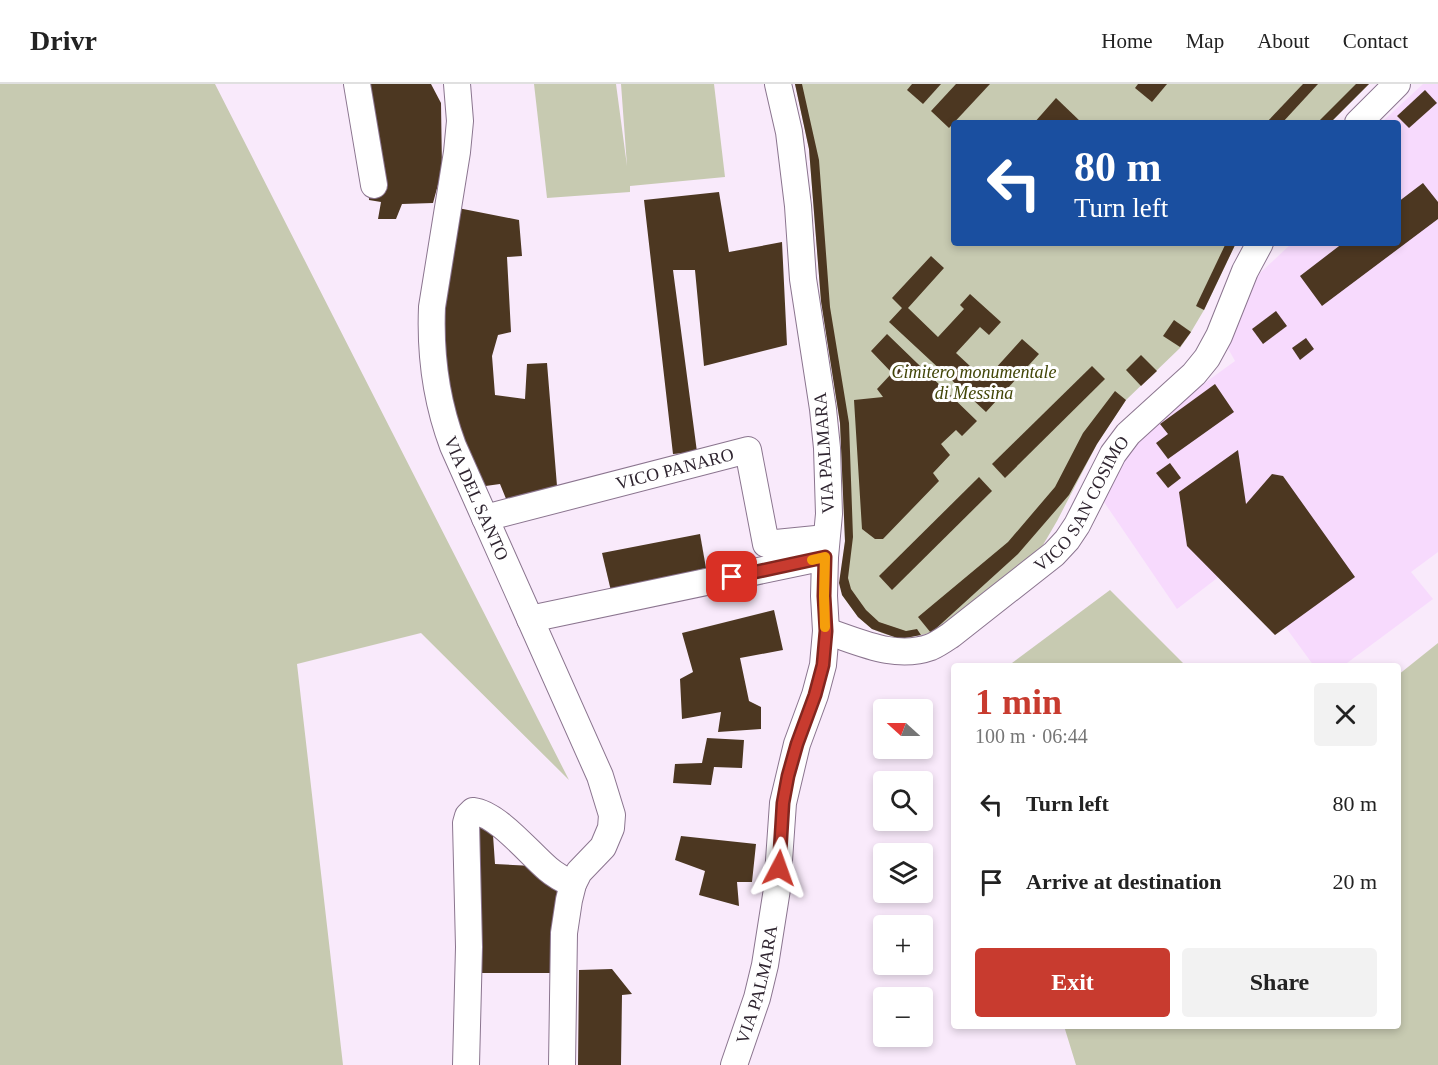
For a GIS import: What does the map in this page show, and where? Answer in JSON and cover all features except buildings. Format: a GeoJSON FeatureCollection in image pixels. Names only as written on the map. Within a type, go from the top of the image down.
{"type":"FeatureCollection","features":[{"type":"Feature","properties":{"kind":"street"},"geometry":{"type":"LineString","coordinates":[[357,84],[374,185]]}},
{"type":"Feature","properties":{"kind":"street","name":"VIA DEL SANTO"},"geometry":{"type":"LineString","coordinates":[[457,84],[460,120],[453,182],[432,307],[434,374],[444,421],[453,446],[600,776],[612,815],[612,828],[603,847],[579,872],[573,884]]}},
{"type":"Feature","properties":{"kind":"street","name":"VIA PALMARA"},"geometry":{"type":"LineString","coordinates":[[734,1065],[757,998],[765,965],[777,889],[783,803],[797,744],[823,665],[826,631],[824,596],[829,483],[823,409],[803,279],[798,206],[789,132],[778,84]]}},
{"type":"Feature","properties":{"kind":"street"},"geometry":{"type":"LineString","coordinates":[[1361,120],[1397,84]]}},
{"type":"Feature","properties":{"kind":"street","name":"VICO SAN COSIMO"},"geometry":{"type":"LineString","coordinates":[[826,631],[891,652],[919,651],[934,646],[1054,554],[1077,525],[1113,454],[1128,434],[1194,374],[1207,358],[1258,246]]}},
{"type":"Feature","properties":{"kind":"street","name":"VICO PANARO"},"geometry":{"type":"LineString","coordinates":[[485,518],[748,450],[766,544],[826,548]]}},
{"type":"Feature","properties":{"kind":"street"},"geometry":{"type":"LineString","coordinates":[[530,619],[826,548]]}},
{"type":"Feature","properties":{"kind":"street"},"geometry":{"type":"LineString","coordinates":[[466,1065],[469,947],[466,823],[468,816],[473,812],[481,812],[489,817],[549,870],[573,884],[568,900],[564,933],[562,1065]]}},
{"type":"Feature","properties":{"kind":"shaded area"},"geometry":{"type":"Polygon","coordinates":[[[1423,84],[1438,84],[1438,552],[1411,572],[1433,599],[1347,663],[1312,663],[1238,562],[1177,609],[1104,502],[1120,464],[1155,419],[1235,361],[1225,343],[1258,275],[1289,246],[1401,246],[1401,120],[1384,120],[1423,84]]]}},
{"type":"Feature","properties":{"kind":"green space"},"geometry":{"type":"Polygon","coordinates":[[[0,84],[215,84],[569,780],[421,633],[297,664],[343,1065],[0,1065],[0,84]]]}},
{"type":"Feature","properties":{"kind":"green space"},"geometry":{"type":"Polygon","coordinates":[[[534,84],[616,84],[627,166],[621,84],[714,84],[725,177],[630,186],[630,192],[547,198],[534,84]]]}},
{"type":"Feature","properties":{"kind":"green space","name":"Cimitero monumentale di Messina"},"geometry":{"type":"Polygon","coordinates":[[[795,84],[1369,84],[1333,120],[951,120],[951,246],[1235,246],[1191,332],[1180,348],[1126,400],[1097,444],[1043,545],[931,633],[900,639],[872,629],[858,617],[842,595],[845,541],[840,423],[821,301],[809,149],[795,84]]]}},
{"type":"Feature","properties":{"kind":"green space"},"geometry":{"type":"Polygon","coordinates":[[[1110,590],[1183,663],[1012,663],[1110,590]]]}},
{"type":"Feature","properties":{"kind":"green space"},"geometry":{"type":"Polygon","coordinates":[[[1438,643],[1438,1065],[1076,1065],[1065,1029],[1401,1029],[1401,673],[1438,643]]]}},
{"type":"Feature","properties":{"kind":"slow traffic"},"geometry":{"type":"LineString","coordinates":[[812,560],[825,557],[825,627]]}},
{"type":"Feature","properties":{"kind":"route"},"geometry":{"type":"LineString","coordinates":[[732,577],[825,557],[826,631],[823,665],[788,776],[783,803],[779,868]]}}]}
